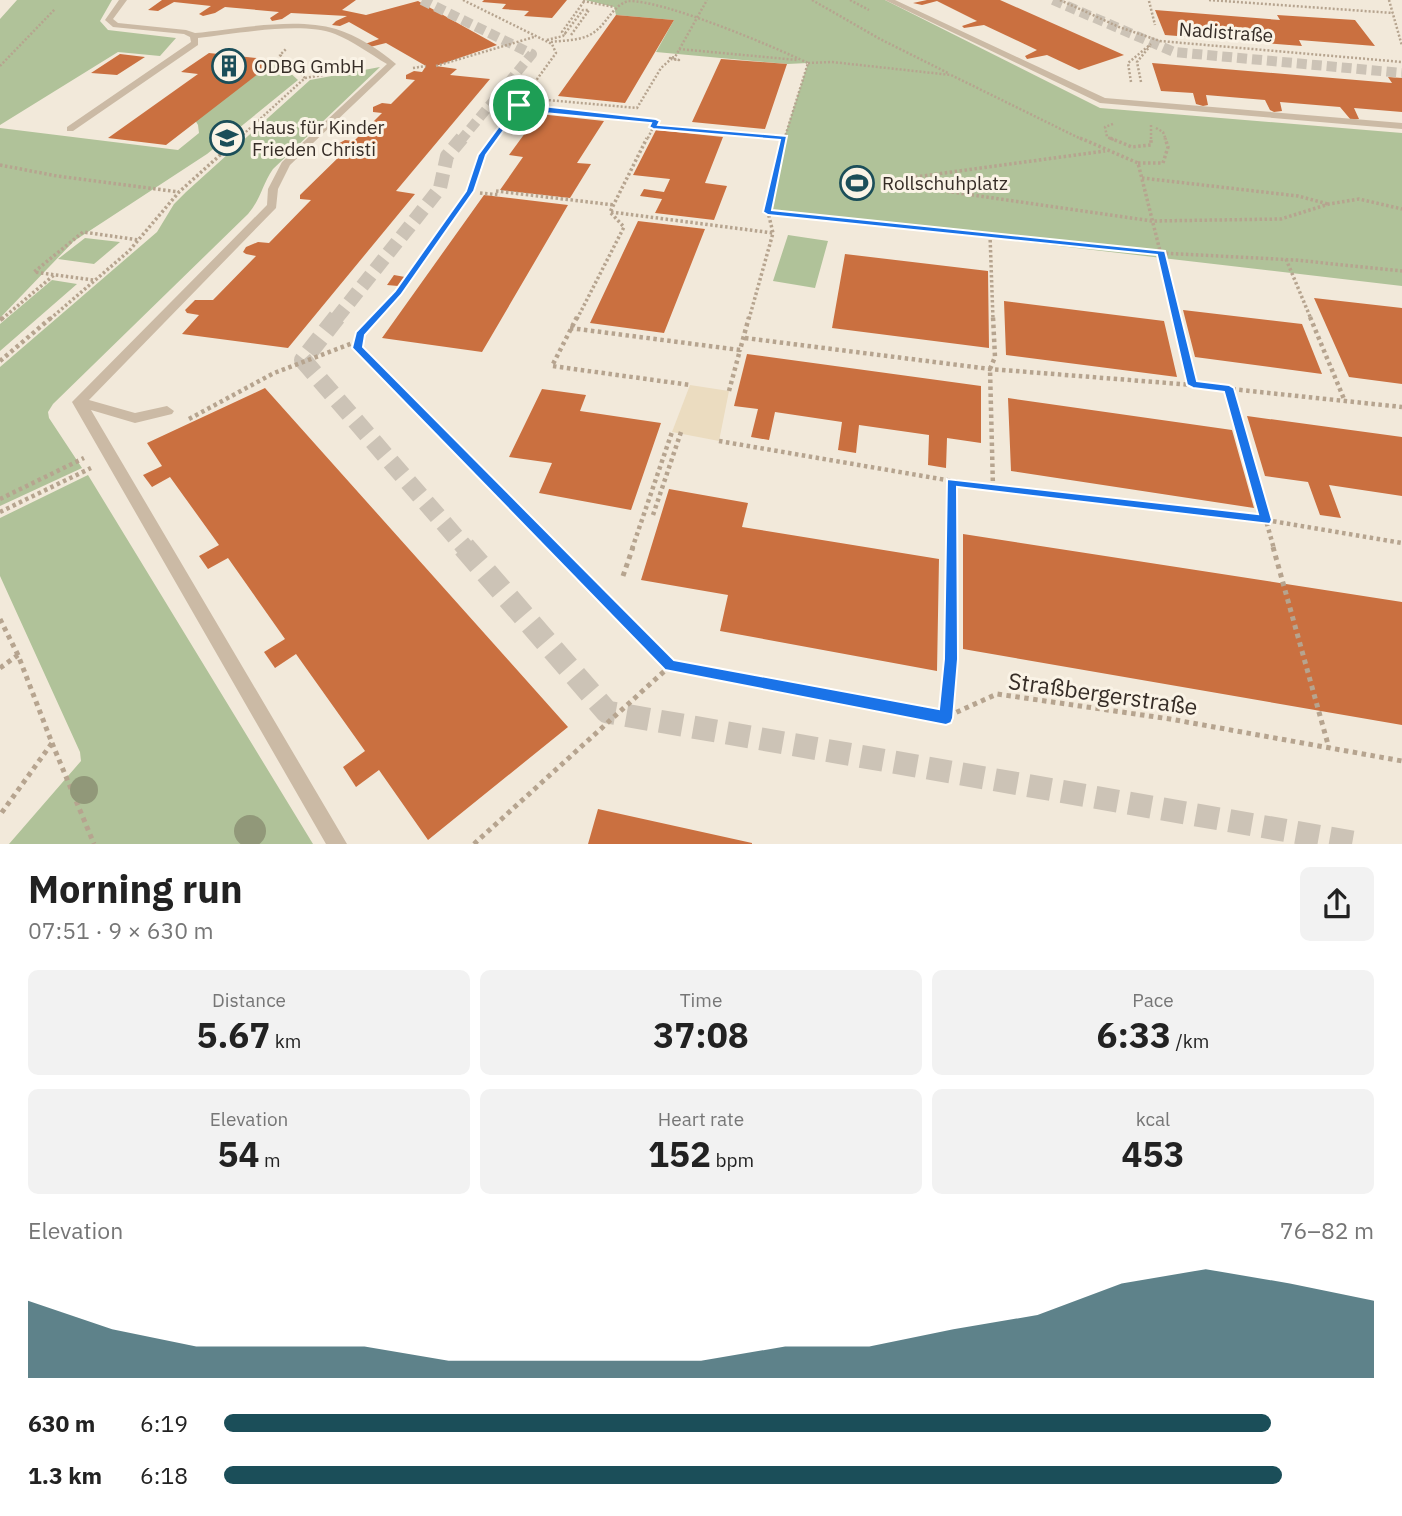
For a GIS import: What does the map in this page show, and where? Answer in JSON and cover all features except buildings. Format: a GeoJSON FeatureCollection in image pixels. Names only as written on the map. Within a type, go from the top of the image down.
{"type":"FeatureCollection","features":[{"type":"Feature","properties":{"kind":"lane"},"geometry":{"type":"LineString","coordinates":[[79,402],[272,206],[272,189],[286,164],[392,64],[333,30],[288,29],[194,36],[186,32],[116,25],[109,20],[122,0]]}},
{"type":"Feature","properties":{"kind":"lane"},"geometry":{"type":"LineString","coordinates":[[889,0],[1104,101],[1402,125]]}},
{"type":"Feature","properties":{"kind":"lane"},"geometry":{"type":"LineString","coordinates":[[70,129],[182,53],[195,43],[194,36]]}},
{"type":"Feature","properties":{"kind":"lane"},"geometry":{"type":"LineString","coordinates":[[79,402],[135,418],[167,411]]}},
{"type":"Feature","properties":{"kind":"lane"},"geometry":{"type":"LineString","coordinates":[[79,402],[338,844]]}},
{"type":"Feature","properties":{"kind":"path"},"geometry":{"type":"LineString","coordinates":[[463,0],[547,42],[556,53],[482,155],[470,191],[398,293],[360,334],[357,348],[670,666],[946,718],[951,659],[951,482]]}},
{"type":"Feature","properties":{"kind":"path"},"geometry":{"type":"LineString","coordinates":[[580,38],[562,32],[584,1],[614,7],[633,0],[671,4]]}},
{"type":"Feature","properties":{"kind":"path"},"geometry":{"type":"LineString","coordinates":[[524,97],[637,108],[661,68],[671,59],[679,60],[670,58],[675,57],[707,0]]}},
{"type":"Feature","properties":{"kind":"path"},"geometry":{"type":"LineString","coordinates":[[812,0],[880,39],[1106,151],[1138,163],[1163,163],[1168,148],[1163,132],[1144,125]]}},
{"type":"Feature","properties":{"kind":"path","name":"Nadistraße"},"geometry":{"type":"LineString","coordinates":[[1060,0],[1119,27],[1160,41],[1402,62]]}},
{"type":"Feature","properties":{"kind":"path"},"geometry":{"type":"LineString","coordinates":[[1209,0],[1393,13]]}},
{"type":"Feature","properties":{"kind":"path"},"geometry":{"type":"LineString","coordinates":[[1389,0],[1402,46]]}},
{"type":"Feature","properties":{"kind":"path"},"geometry":{"type":"LineString","coordinates":[[1143,5],[1150,1],[1155,26]]}},
{"type":"Feature","properties":{"kind":"path"},"geometry":{"type":"LineString","coordinates":[[547,42],[580,38],[596,31],[614,7]]}},
{"type":"Feature","properties":{"kind":"path"},"geometry":{"type":"LineString","coordinates":[[692,8],[701,12]]}},
{"type":"Feature","properties":{"kind":"path"},"geometry":{"type":"LineString","coordinates":[[0,66],[55,9]]}},
{"type":"Feature","properties":{"kind":"path"},"geometry":{"type":"LineString","coordinates":[[547,42],[563,36],[583,10],[589,10],[570,35]]}},
{"type":"Feature","properties":{"kind":"path"},"geometry":{"type":"LineString","coordinates":[[712,17],[808,63],[832,62],[951,75]]}},
{"type":"Feature","properties":{"kind":"path"},"geometry":{"type":"LineString","coordinates":[[436,66],[535,36]]}},
{"type":"Feature","properties":{"kind":"path"},"geometry":{"type":"LineString","coordinates":[[1135,103],[1128,63],[1150,45],[1137,62],[1141,84]]}},
{"type":"Feature","properties":{"kind":"path"},"geometry":{"type":"LineString","coordinates":[[679,49],[802,60]]}},
{"type":"Feature","properties":{"kind":"path"},"geometry":{"type":"LineString","coordinates":[[280,55],[305,78]]}},
{"type":"Feature","properties":{"kind":"path"},"geometry":{"type":"LineString","coordinates":[[729,391],[773,233],[768,212],[784,138],[808,63]]}},
{"type":"Feature","properties":{"kind":"path"},"geometry":{"type":"LineString","coordinates":[[414,68],[426,66]]}},
{"type":"Feature","properties":{"kind":"path"},"geometry":{"type":"LineString","coordinates":[[0,362],[138,240],[178,192],[305,78],[311,77]]}},
{"type":"Feature","properties":{"kind":"path"},"geometry":{"type":"LineString","coordinates":[[519,105],[656,121],[610,212]]}},
{"type":"Feature","properties":{"kind":"path"},"geometry":{"type":"LineString","coordinates":[[1117,122],[1105,128],[1107,137],[1132,147],[1151,145],[1152,127]]}},
{"type":"Feature","properties":{"kind":"path"},"geometry":{"type":"LineString","coordinates":[[653,127],[784,138]]}},
{"type":"Feature","properties":{"kind":"path"},"geometry":{"type":"LineString","coordinates":[[915,177],[1106,151]]}},
{"type":"Feature","properties":{"kind":"path"},"geometry":{"type":"LineString","coordinates":[[1138,163],[1193,385]]}},
{"type":"Feature","properties":{"kind":"path"},"geometry":{"type":"LineString","coordinates":[[0,165],[57,176],[178,192]]}},
{"type":"Feature","properties":{"kind":"path"},"geometry":{"type":"LineString","coordinates":[[1142,178],[1297,196],[1329,204]]}},
{"type":"Feature","properties":{"kind":"path"},"geometry":{"type":"LineString","coordinates":[[917,187],[1152,221],[1281,219],[1329,204],[1359,199],[1402,209]]}},
{"type":"Feature","properties":{"kind":"path"},"geometry":{"type":"LineString","coordinates":[[496,191],[614,205]]}},
{"type":"Feature","properties":{"kind":"path"},"geometry":{"type":"LineString","coordinates":[[480,192],[523,195]]}},
{"type":"Feature","properties":{"kind":"path"},"geometry":{"type":"LineString","coordinates":[[610,212],[773,233]]}},
{"type":"Feature","properties":{"kind":"path"},"geometry":{"type":"LineString","coordinates":[[610,212],[624,227],[552,366],[690,385]]}},
{"type":"Feature","properties":{"kind":"path"},"geometry":{"type":"LineString","coordinates":[[768,212],[1161,253],[1286,259],[1402,271]]}},
{"type":"Feature","properties":{"kind":"path"},"geometry":{"type":"LineString","coordinates":[[94,281],[34,272],[83,232],[138,240]]}},
{"type":"Feature","properties":{"kind":"path"},"geometry":{"type":"LineString","coordinates":[[990,235],[995,357],[990,369],[993,488]]}},
{"type":"Feature","properties":{"kind":"path"},"geometry":{"type":"LineString","coordinates":[[1286,259],[1343,399]]}},
{"type":"Feature","properties":{"kind":"path"},"geometry":{"type":"LineString","coordinates":[[0,320],[54,275]]}},
{"type":"Feature","properties":{"kind":"path"},"geometry":{"type":"LineString","coordinates":[[570,328],[740,350]]}},
{"type":"Feature","properties":{"kind":"path"},"geometry":{"type":"LineString","coordinates":[[745,338],[990,369],[1229,388],[1402,407]]}},
{"type":"Feature","properties":{"kind":"path"},"geometry":{"type":"LineString","coordinates":[[188,420],[274,373],[358,341]]}},
{"type":"Feature","properties":{"kind":"path"},"geometry":{"type":"LineString","coordinates":[[1229,388],[1329,748]]}},
{"type":"Feature","properties":{"kind":"path"},"geometry":{"type":"LineString","coordinates":[[623,576],[672,432]]}},
{"type":"Feature","properties":{"kind":"path"},"geometry":{"type":"LineString","coordinates":[[653,515],[681,432]]}},
{"type":"Feature","properties":{"kind":"path"},"geometry":{"type":"LineString","coordinates":[[719,442],[951,482],[1266,520],[1402,543]]}},
{"type":"Feature","properties":{"kind":"path"},"geometry":{"type":"LineString","coordinates":[[0,499],[106,447]]}},
{"type":"Feature","properties":{"kind":"path"},"geometry":{"type":"LineString","coordinates":[[0,619],[18,655],[94,844]]}},
{"type":"Feature","properties":{"kind":"path"},"geometry":{"type":"LineString","coordinates":[[0,668],[18,655]]}},
{"type":"Feature","properties":{"kind":"path"},"geometry":{"type":"LineString","coordinates":[[474,844],[670,666]]}},
{"type":"Feature","properties":{"kind":"path","name":"Straßbergerstraße"},"geometry":{"type":"LineString","coordinates":[[946,718],[997,694],[1170,719],[1402,761]]}},
{"type":"Feature","properties":{"kind":"path"},"geometry":{"type":"LineString","coordinates":[[0,816],[52,743]]}},
{"type":"Feature","properties":{"kind":"green space"},"geometry":{"type":"Polygon","coordinates":[[[17,0],[112,0],[100,21],[108,30],[176,38],[160,56],[118,52],[0,125],[0,19],[17,0]]]}},
{"type":"Feature","properties":{"kind":"green space"},"geometry":{"type":"Polygon","coordinates":[[[585,0],[885,0],[1100,108],[1402,133],[1402,286],[768,212],[784,138],[808,63],[787,64],[656,52],[674,20],[616,15],[614,7],[585,0]]]}},
{"type":"Feature","properties":{"kind":"green space"},"geometry":{"type":"Polygon","coordinates":[[[276,60],[298,80],[207,154],[74,241],[0,318],[0,128],[178,150],[199,133],[192,115],[251,79],[276,60]]]}},
{"type":"Feature","properties":{"kind":"green space"},"geometry":{"type":"Polygon","coordinates":[[[380,67],[273,169],[248,214],[53,404],[48,412],[49,418],[82,468],[0,506],[0,367],[157,232],[174,204],[186,192],[310,80],[380,67]]]}},
{"type":"Feature","properties":{"kind":"green space"},"geometry":{"type":"Polygon","coordinates":[[[788,235],[828,241],[815,288],[773,281],[788,235]]]}},
{"type":"Feature","properties":{"kind":"green space"},"geometry":{"type":"Polygon","coordinates":[[[85,238],[120,242],[94,264],[58,259],[85,238]]]}},
{"type":"Feature","properties":{"kind":"green space"},"geometry":{"type":"Polygon","coordinates":[[[52,280],[77,284],[0,351],[0,324],[52,280]]]}},
{"type":"Feature","properties":{"kind":"green space"},"geometry":{"type":"Polygon","coordinates":[[[88,475],[313,844],[9,844],[81,761],[80,752],[0,576],[0,518],[88,475]]]}},
{"type":"Feature","properties":{"kind":"shaded area"},"geometry":{"type":"Polygon","coordinates":[[[690,385],[729,391],[719,441],[672,432],[690,385]]]}},
{"type":"Feature","properties":{"kind":"tunnel"},"geometry":{"type":"LineString","coordinates":[[422,0],[532,54],[461,140]]}},
{"type":"Feature","properties":{"kind":"tunnel"},"geometry":{"type":"LineString","coordinates":[[1053,0],[1174,52],[1402,73]]}},
{"type":"Feature","properties":{"kind":"tunnel"},"geometry":{"type":"LineString","coordinates":[[336,319],[440,188],[447,156],[462,138]]}},
{"type":"Feature","properties":{"kind":"tunnel"},"geometry":{"type":"LineString","coordinates":[[337,317],[303,360],[466,549]]}},
{"type":"Feature","properties":{"kind":"tunnel"},"geometry":{"type":"LineString","coordinates":[[464,547],[607,712],[1363,844]]}},
{"type":"Feature","properties":{"kind":"place","name":"ODBG GmbH"},"geometry":{"type":"Point","coordinates":[229,66]}},
{"type":"Feature","properties":{"kind":"place","name":"Haus für Kinder Frieden Christi"},"geometry":{"type":"Point","coordinates":[227,138]}},
{"type":"Feature","properties":{"kind":"place","name":"Rollschuhplatz"},"geometry":{"type":"Point","coordinates":[857,183]}},
{"type":"Feature","properties":{"kind":"route"},"geometry":{"type":"LineString","coordinates":[[519,105],[656,121],[653,127],[784,138],[768,212],[1161,253],[1193,385],[1229,388],[1266,520],[951,482],[951,659],[946,718],[670,666],[357,348],[360,334],[398,293],[470,191],[482,155],[519,105]]}}]}
